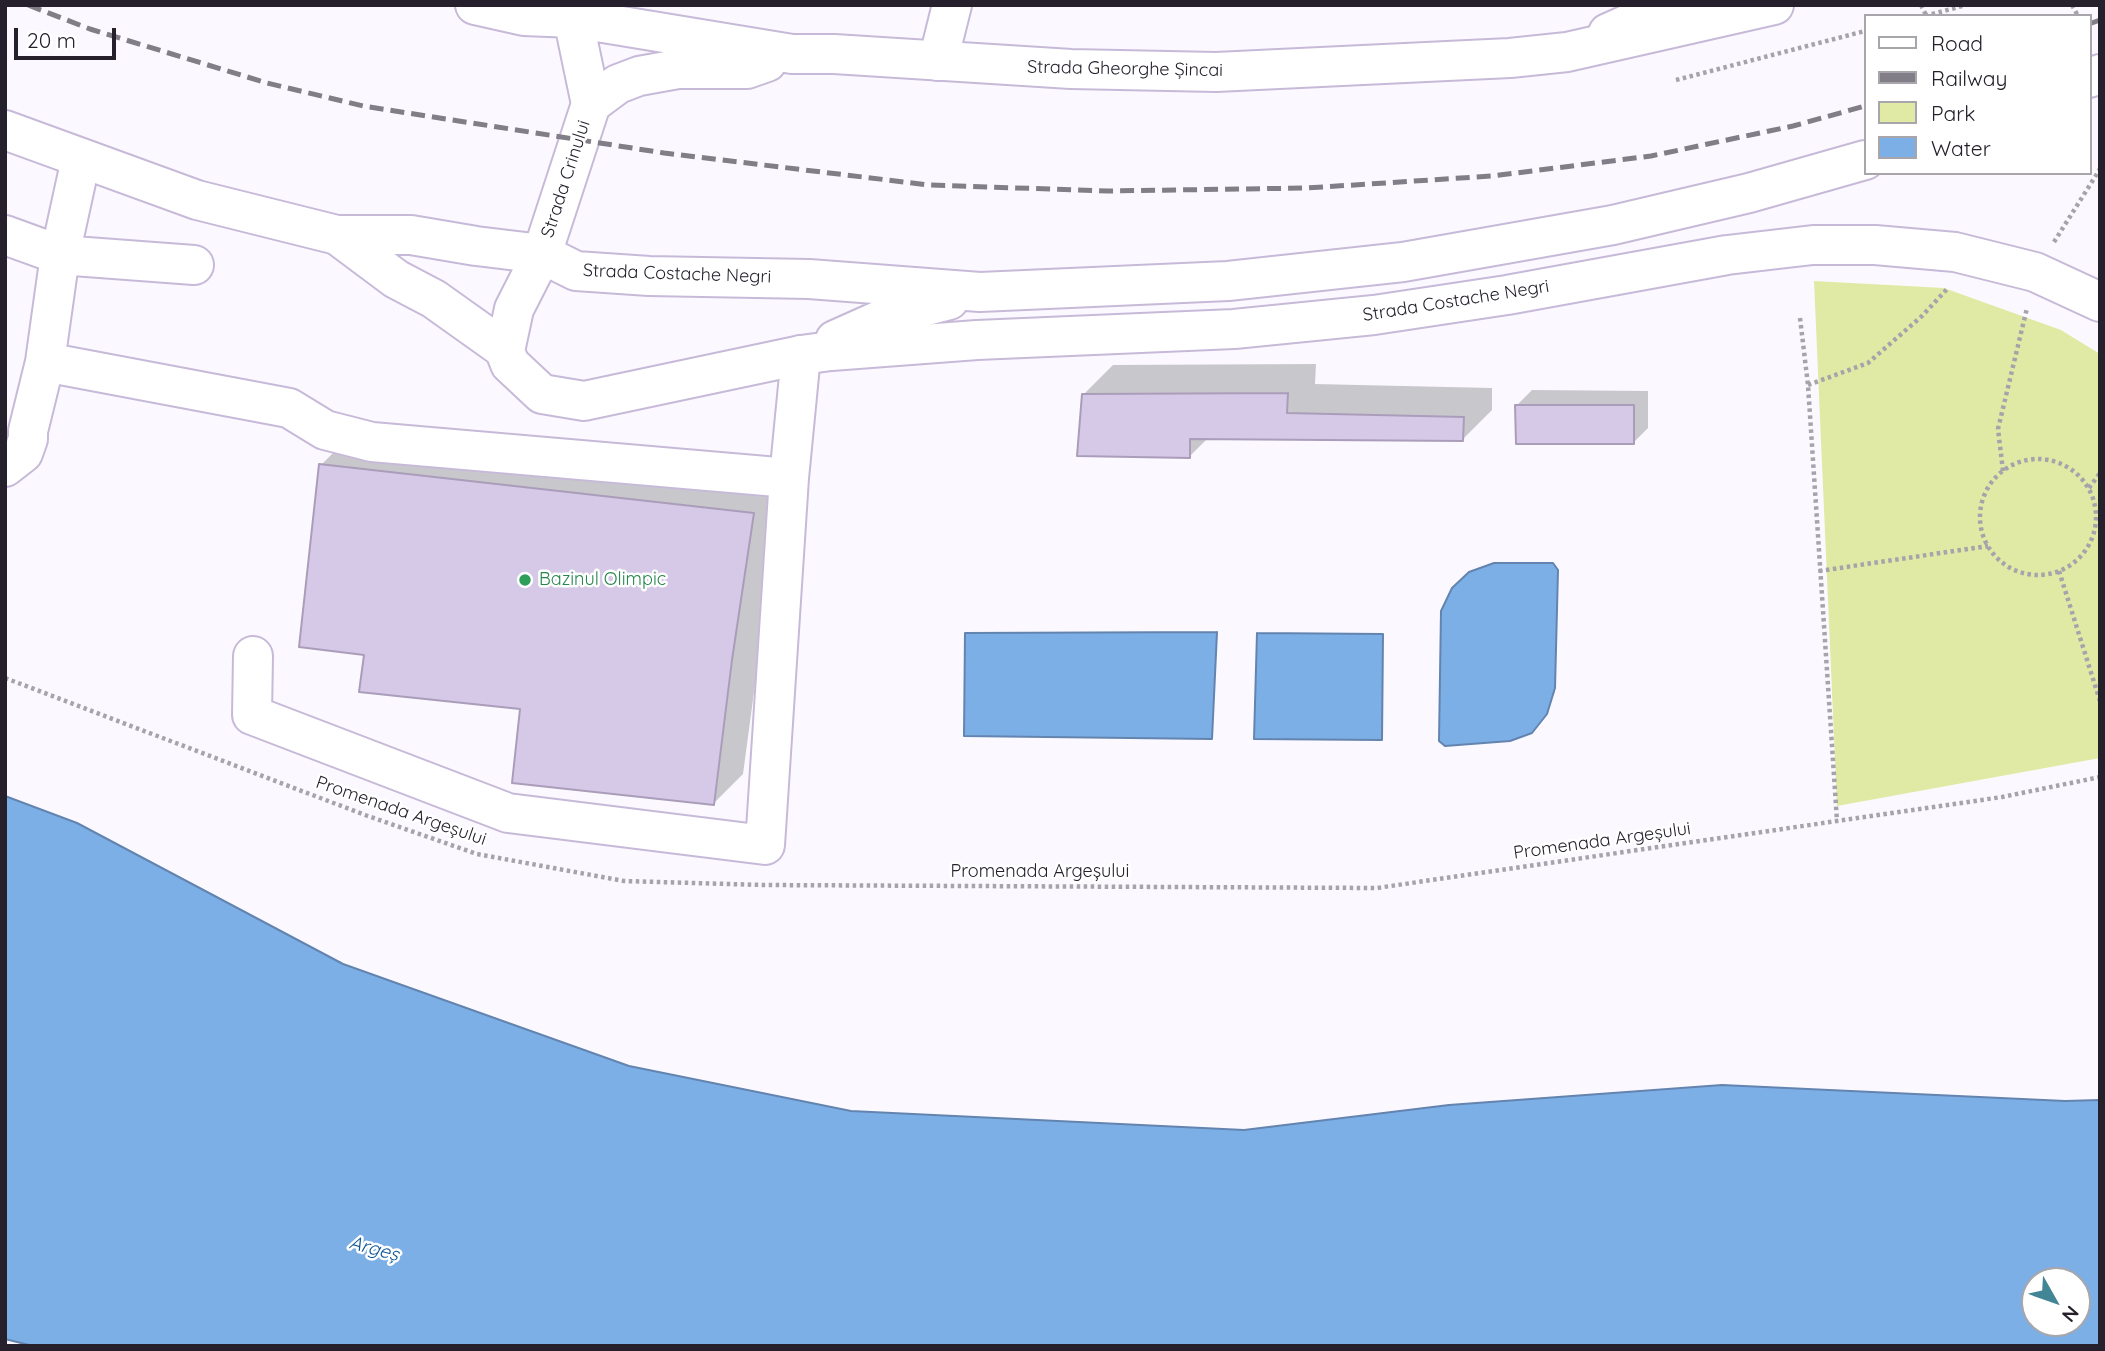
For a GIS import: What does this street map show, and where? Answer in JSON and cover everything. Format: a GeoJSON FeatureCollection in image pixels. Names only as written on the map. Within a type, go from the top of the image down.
{"type":"FeatureCollection","features":[{"type":"Feature","properties":{"kind":"main road","name":"Strada Gheorghe Șincai"},"geometry":{"type":"LineString","coordinates":[[475,5],[524,16],[579,12],[792,54],[834,54],[1071,69],[1216,72],[1510,58],[1567,51],[1774,5]]}},
{"type":"Feature","properties":{"kind":"main road"},"geometry":{"type":"LineString","coordinates":[[938,61],[952,5]]}},
{"type":"Feature","properties":{"kind":"main road"},"geometry":{"type":"LineString","coordinates":[[1567,51],[1654,13],[1661,5]]}},
{"type":"Feature","properties":{"kind":"main road","name":"Strada Crinului"},"geometry":{"type":"LineString","coordinates":[[505,351],[514,309],[542,254],[591,104],[579,12]]}},
{"type":"Feature","properties":{"kind":"main road"},"geometry":{"type":"LineString","coordinates":[[591,104],[618,84],[639,76],[678,69],[747,69],[792,54]]}},
{"type":"Feature","properties":{"kind":"main road","name":"Strada Costache Negri"},"geometry":{"type":"LineString","coordinates":[[5,130],[197,200],[337,235],[411,235],[542,254],[576,271],[649,276],[809,279],[980,292],[1228,281],[1403,262],[1525,242],[1651,217],[1864,160]]}},
{"type":"Feature","properties":{"kind":"main road"},"geometry":{"type":"LineString","coordinates":[[5,467],[23,453],[16,429],[45,362],[60,255],[81,159]]}},
{"type":"Feature","properties":{"kind":"main road"},"geometry":{"type":"LineString","coordinates":[[5,235],[60,255],[194,265]]}},
{"type":"Feature","properties":{"kind":"main road","name":"Strada Costache Negri"},"geometry":{"type":"LineString","coordinates":[[337,235],[396,279],[434,299],[505,351],[510,364],[542,394],[584,401],[801,355],[976,340],[1234,329],[1361,316],[1507,295],[1727,255],[1812,245],[1875,245],[1955,252],[2035,272],[2100,302]]}},
{"type":"Feature","properties":{"kind":"main road","name":"Strada Costache Negri"},"geometry":{"type":"LineString","coordinates":[[801,355],[891,315],[980,292]]}},
{"type":"Feature","properties":{"kind":"main road"},"geometry":{"type":"LineString","coordinates":[[253,656],[252,715],[508,813],[765,845],[789,478],[801,355]]}},
{"type":"Feature","properties":{"kind":"main road"},"geometry":{"type":"LineString","coordinates":[[45,362],[289,408],[325,430],[372,442],[789,478]]}},
{"type":"Feature","properties":{"kind":"path"},"geometry":{"type":"LineString","coordinates":[[1930,14],[1966,5]]}},
{"type":"Feature","properties":{"kind":"path"},"geometry":{"type":"LineString","coordinates":[[1676,80],[1864,31]]}},
{"type":"Feature","properties":{"kind":"path"},"geometry":{"type":"LineString","coordinates":[[1808,385],[1868,363],[1922,316],[1954,282]]}},
{"type":"Feature","properties":{"kind":"path"},"geometry":{"type":"LineString","coordinates":[[1800,318],[1808,385],[1837,821]]}},
{"type":"Feature","properties":{"kind":"path"},"geometry":{"type":"LineString","coordinates":[[2040,459],[2059,463],[2076,473],[2089,488],[2095,507],[2096,527],[2089,545],[2076,561],[2059,571],[2043,575],[2012,569],[1998,559],[1988,546],[1982,531],[1980,514],[1983,498],[2003,471],[2020,462],[2040,459]]}},
{"type":"Feature","properties":{"kind":"path"},"geometry":{"type":"LineString","coordinates":[[2089,488],[2100,473]]}},
{"type":"Feature","properties":{"kind":"path"},"geometry":{"type":"LineString","coordinates":[[1819,571],[1988,546]]}},
{"type":"Feature","properties":{"kind":"path"},"geometry":{"type":"LineString","coordinates":[[2059,571],[2100,701]]}},
{"type":"Feature","properties":{"kind":"path","name":"Promenada Argeșului"},"geometry":{"type":"LineString","coordinates":[[5,678],[365,815],[477,854],[624,881],[777,885],[1377,888],[2002,797],[2100,777]]}},
{"type":"Feature","properties":{"kind":"green space"},"geometry":{"type":"Polygon","coordinates":[[[1814,281],[1944,288],[2061,330],[2100,354],[2100,758],[1837,806],[1814,281]]]}},
{"type":"Feature","properties":{"kind":"water"},"geometry":{"type":"Polygon","coordinates":[[[1494,563],[1553,563],[1558,570],[1555,688],[1547,714],[1532,733],[1510,741],[1445,746],[1439,741],[1441,611],[1452,588],[1469,572],[1494,563]]]}},
{"type":"Feature","properties":{"kind":"water"},"geometry":{"type":"Polygon","coordinates":[[[1217,632],[1212,739],[964,736],[965,633],[1217,632]]]}},
{"type":"Feature","properties":{"kind":"water"},"geometry":{"type":"Polygon","coordinates":[[[1257,633],[1383,634],[1382,740],[1254,739],[1257,633]]]}},
{"type":"Feature","properties":{"kind":"water","name":"Argeș"},"geometry":{"type":"Polygon","coordinates":[[[5,796],[77,823],[343,964],[629,1066],[851,1111],[1244,1130],[1449,1105],[1722,1085],[2065,1101],[2100,1100],[2100,1346],[33,1346],[5,1339],[5,796]]]}},
{"type":"Feature","properties":{"kind":"building"},"geometry":{"type":"Polygon","coordinates":[[[1288,393],[1287,413],[1464,417],[1463,441],[1190,439],[1190,458],[1077,456],[1082,394],[1288,393]]]}},
{"type":"Feature","properties":{"kind":"building"},"geometry":{"type":"Polygon","coordinates":[[[1515,405],[1634,405],[1634,444],[1516,444],[1515,405]]]}},
{"type":"Feature","properties":{"kind":"building","name":"Bazinul Olimpic"},"geometry":{"type":"Polygon","coordinates":[[[319,464],[754,513],[714,805],[512,783],[520,709],[359,692],[364,655],[299,647],[319,464]]]}},
{"type":"Feature","properties":{"kind":"railway"},"geometry":{"type":"LineString","coordinates":[[28,5],[90,29],[267,83],[363,106],[664,153],[929,185],[1108,191],[1307,188],[1492,176],[1651,156],[1793,126],[1864,106]]}},
{"type":"Feature","properties":{"kind":"railway"},"geometry":{"type":"LineString","coordinates":[[2091,23],[2100,20]]}},
{"type":"Feature","properties":{"kind":"place","name":"Bazinul Olimpic"},"geometry":{"type":"Point","coordinates":[525,580]}}]}
